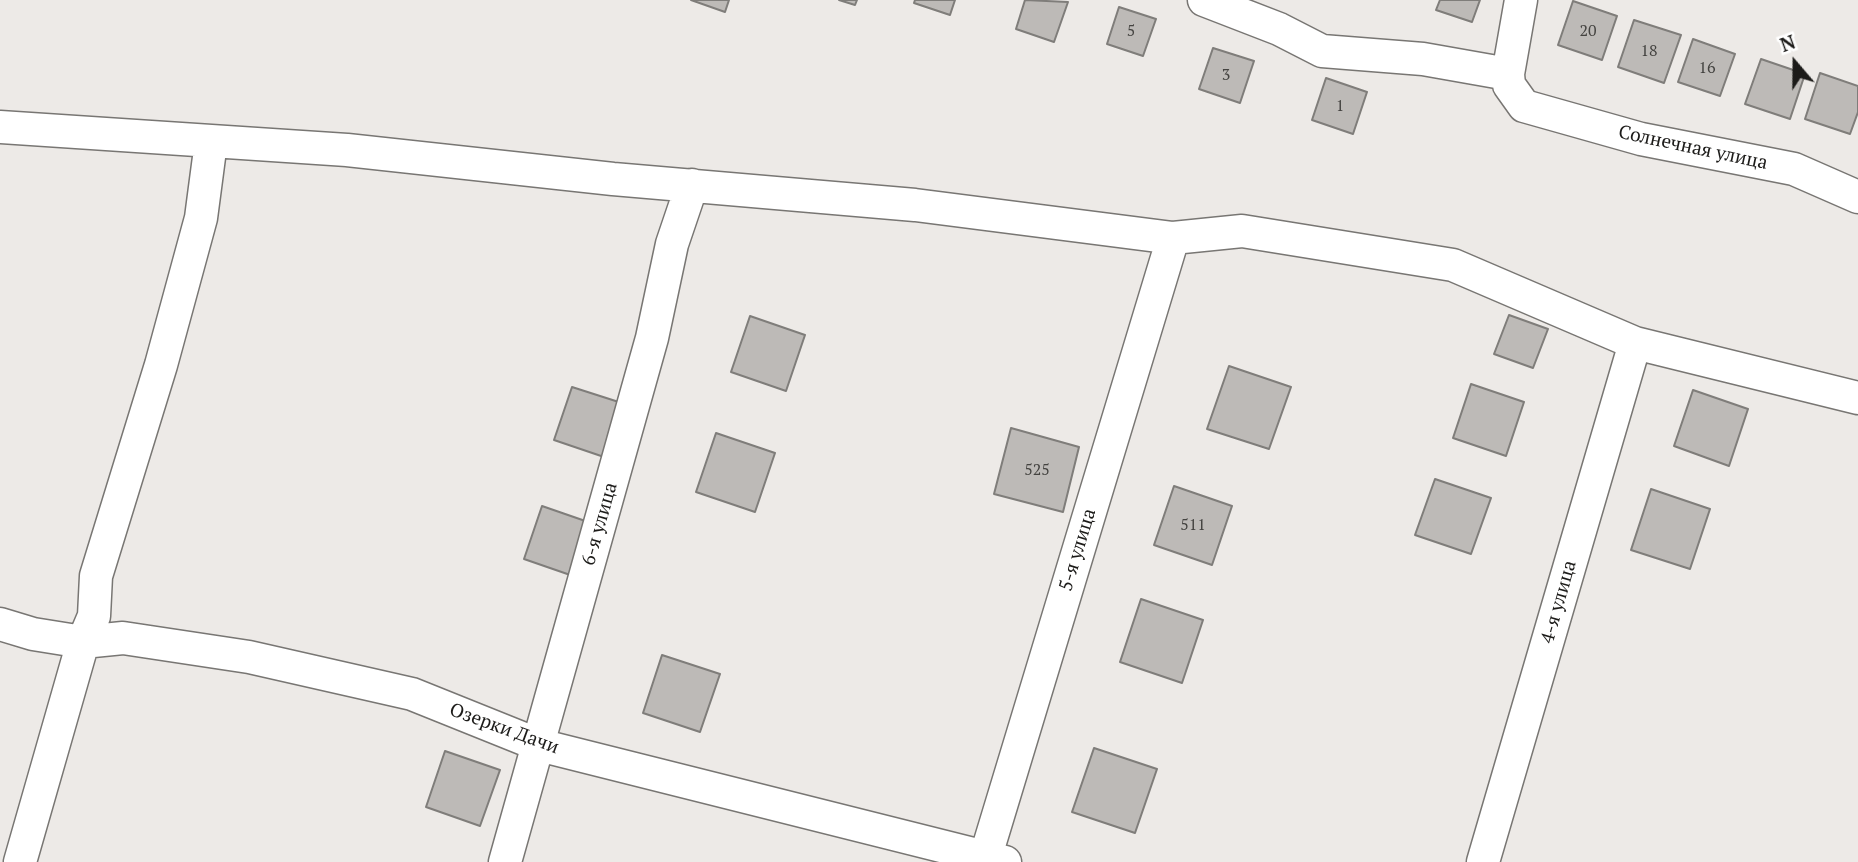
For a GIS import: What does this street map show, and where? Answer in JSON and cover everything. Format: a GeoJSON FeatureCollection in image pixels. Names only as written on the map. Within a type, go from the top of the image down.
{"type":"FeatureCollection","features":[{"type":"Feature","properties":{"kind":"street"},"geometry":{"type":"LineString","coordinates":[[1205,0],[1279,29],[1321,51],[1423,59],[1508,74],[1521,0]]}},
{"type":"Feature","properties":{"kind":"street","name":"Солнечная улица"},"geometry":{"type":"LineString","coordinates":[[1508,74],[1509,85],[1524,106],[1641,139],[1794,169],[1858,197]]}},
{"type":"Feature","properties":{"kind":"street"},"geometry":{"type":"LineString","coordinates":[[0,127],[348,150],[613,179],[915,205],[1173,238],[1242,231],[1453,265],[1635,343],[1858,398]]}},
{"type":"Feature","properties":{"kind":"street"},"geometry":{"type":"LineString","coordinates":[[20,862],[83,642],[94,616],[96,576],[161,365],[201,218],[211,142]]}},
{"type":"Feature","properties":{"kind":"street","name":"6-я улица"},"geometry":{"type":"LineString","coordinates":[[505,862],[652,338],[673,244],[692,185]]}},
{"type":"Feature","properties":{"kind":"street","name":"5-я улица"},"geometry":{"type":"LineString","coordinates":[[991,860],[1173,238]]}},
{"type":"Feature","properties":{"kind":"street","name":"4-я улица"},"geometry":{"type":"LineString","coordinates":[[1483,862],[1635,343]]}},
{"type":"Feature","properties":{"kind":"street","name":"Озерки Дачи"},"geometry":{"type":"LineString","coordinates":[[0,624],[33,634],[83,642],[123,638],[249,657],[412,694],[539,745],[991,860]]}},
{"type":"Feature","properties":{"kind":"building"},"geometry":{"type":"Polygon","coordinates":[[[691,0],[729,0],[725,12],[691,0]]]}},
{"type":"Feature","properties":{"kind":"building"},"geometry":{"type":"Polygon","coordinates":[[[839,0],[857,0],[855,5],[839,0]]]}},
{"type":"Feature","properties":{"kind":"building"},"geometry":{"type":"Polygon","coordinates":[[[915,0],[955,0],[950,15],[914,3],[915,0]]]}},
{"type":"Feature","properties":{"kind":"building"},"geometry":{"type":"Polygon","coordinates":[[[1025,0],[1068,2],[1054,42],[1016,29],[1025,0]]]}},
{"type":"Feature","properties":{"kind":"building"},"geometry":{"type":"Polygon","coordinates":[[[1440,0],[1480,0],[1472,22],[1436,10],[1440,0]]]}},
{"type":"Feature","properties":{"kind":"building"},"geometry":{"type":"Polygon","coordinates":[[[1573,1],[1617,16],[1602,60],[1558,45],[1573,1]]]}},
{"type":"Feature","properties":{"kind":"building"},"geometry":{"type":"Polygon","coordinates":[[[1119,7],[1156,19],[1143,56],[1107,44],[1119,7]]]}},
{"type":"Feature","properties":{"kind":"building"},"geometry":{"type":"Polygon","coordinates":[[[1634,20],[1681,35],[1664,83],[1618,67],[1634,20]]]}},
{"type":"Feature","properties":{"kind":"building"},"geometry":{"type":"Polygon","coordinates":[[[1693,39],[1735,54],[1720,96],[1678,82],[1693,39]]]}},
{"type":"Feature","properties":{"kind":"building"},"geometry":{"type":"Polygon","coordinates":[[[1213,48],[1254,61],[1240,103],[1199,89],[1213,48]]]}},
{"type":"Feature","properties":{"kind":"building"},"geometry":{"type":"Polygon","coordinates":[[[1761,59],[1805,74],[1790,119],[1745,104],[1761,59]]]}},
{"type":"Feature","properties":{"kind":"building"},"geometry":{"type":"Polygon","coordinates":[[[1820,73],[1858,86],[1858,112],[1850,134],[1805,119],[1820,73]]]}},
{"type":"Feature","properties":{"kind":"building"},"geometry":{"type":"Polygon","coordinates":[[[1326,78],[1367,92],[1353,134],[1312,120],[1326,78]]]}},
{"type":"Feature","properties":{"kind":"building"},"geometry":{"type":"Polygon","coordinates":[[[1509,315],[1548,329],[1533,368],[1494,354],[1509,315]]]}},
{"type":"Feature","properties":{"kind":"building"},"geometry":{"type":"Polygon","coordinates":[[[750,316],[805,335],[786,391],[731,372],[750,316]]]}},
{"type":"Feature","properties":{"kind":"building"},"geometry":{"type":"Polygon","coordinates":[[[1229,366],[1291,387],[1269,449],[1207,429],[1229,366]]]}},
{"type":"Feature","properties":{"kind":"building"},"geometry":{"type":"Polygon","coordinates":[[[1471,384],[1524,402],[1506,456],[1453,438],[1471,384]]]}},
{"type":"Feature","properties":{"kind":"building"},"geometry":{"type":"Polygon","coordinates":[[[572,387],[625,404],[607,458],[554,440],[572,387]]]}},
{"type":"Feature","properties":{"kind":"building"},"geometry":{"type":"Polygon","coordinates":[[[1693,390],[1748,409],[1729,466],[1674,446],[1693,390]]]}},
{"type":"Feature","properties":{"kind":"building"},"geometry":{"type":"Polygon","coordinates":[[[1011,428],[1079,447],[1063,512],[994,494],[1011,428]]]}},
{"type":"Feature","properties":{"kind":"building"},"geometry":{"type":"Polygon","coordinates":[[[716,433],[775,453],[755,512],[696,492],[716,433]]]}},
{"type":"Feature","properties":{"kind":"building"},"geometry":{"type":"Polygon","coordinates":[[[1435,479],[1491,498],[1471,554],[1415,535],[1435,479]]]}},
{"type":"Feature","properties":{"kind":"building"},"geometry":{"type":"Polygon","coordinates":[[[1174,486],[1232,506],[1212,565],[1154,545],[1174,486]]]}},
{"type":"Feature","properties":{"kind":"building"},"geometry":{"type":"Polygon","coordinates":[[[1651,489],[1710,509],[1690,569],[1631,550],[1651,489]]]}},
{"type":"Feature","properties":{"kind":"building"},"geometry":{"type":"Polygon","coordinates":[[[542,506],[594,524],[576,577],[524,559],[542,506]]]}},
{"type":"Feature","properties":{"kind":"building"},"geometry":{"type":"Polygon","coordinates":[[[1141,599],[1203,620],[1182,683],[1120,662],[1141,599]]]}},
{"type":"Feature","properties":{"kind":"building"},"geometry":{"type":"Polygon","coordinates":[[[662,655],[720,674],[700,732],[643,713],[662,655]]]}},
{"type":"Feature","properties":{"kind":"building"},"geometry":{"type":"Polygon","coordinates":[[[1094,748],[1157,769],[1135,833],[1072,812],[1094,748]]]}},
{"type":"Feature","properties":{"kind":"building"},"geometry":{"type":"Polygon","coordinates":[[[445,751],[500,770],[480,826],[426,807],[445,751]]]}}]}
